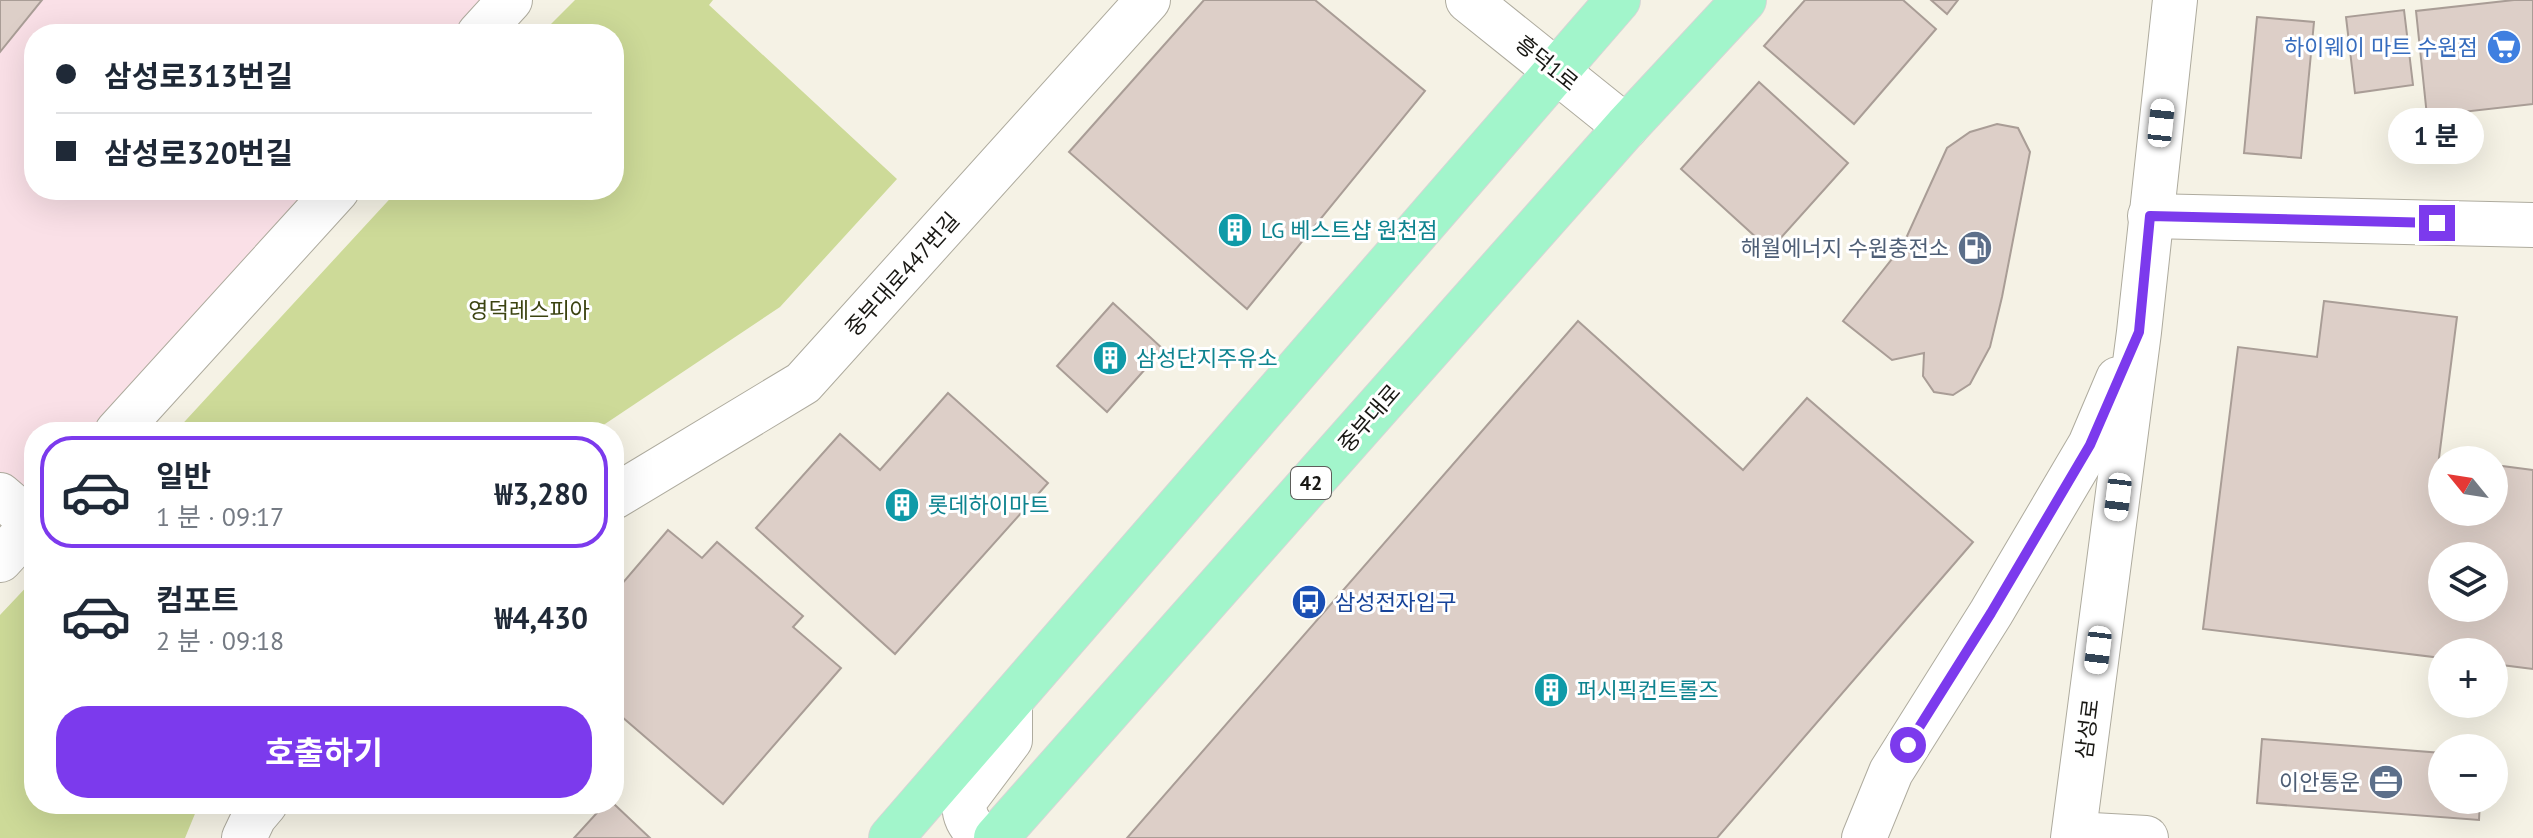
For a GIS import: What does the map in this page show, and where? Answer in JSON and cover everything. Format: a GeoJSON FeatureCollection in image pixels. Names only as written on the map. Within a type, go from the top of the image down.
{"type":"FeatureCollection","features":[{"type":"Feature","properties":{"kind":"main road"},"geometry":{"type":"LineString","coordinates":[[891,838],[1618,0]]}},
{"type":"Feature","properties":{"kind":"main road","name":"중부대로"},"geometry":{"type":"LineString","coordinates":[[996,838],[1626,127],[1744,0]]}},
{"type":"Feature","properties":{"kind":"street"},"geometry":{"type":"LineString","coordinates":[[488,24],[510,0]]}},
{"type":"Feature","properties":{"kind":"street","name":"중부대로447번길"},"geometry":{"type":"LineString","coordinates":[[624,491],[803,383],[1148,0]]}},
{"type":"Feature","properties":{"kind":"street","name":"흥덕1로"},"geometry":{"type":"LineString","coordinates":[[1468,0],[1626,127]]}},
{"type":"Feature","properties":{"kind":"street","name":"삼성로"},"geometry":{"type":"LineString","coordinates":[[2073,836],[2139,332],[2175,0]]}},
{"type":"Feature","properties":{"kind":"street"},"geometry":{"type":"LineString","coordinates":[[126,422],[328,200]]}},
{"type":"Feature","properties":{"kind":"street"},"geometry":{"type":"LineString","coordinates":[[2150,216],[2533,225]]}},
{"type":"Feature","properties":{"kind":"street"},"geometry":{"type":"LineString","coordinates":[[1864,838],[1891,772],[1991,613],[2090,445],[2139,332]]}},
{"type":"Feature","properties":{"kind":"street"},"geometry":{"type":"LineString","coordinates":[[0,495],[24,515]]}},
{"type":"Feature","properties":{"kind":"street"},"geometry":{"type":"LineString","coordinates":[[0,560],[24,534]]}},
{"type":"Feature","properties":{"kind":"street"},"geometry":{"type":"LineString","coordinates":[[981,838],[963,811],[965,800],[1010,740],[1010,702]]}},
{"type":"Feature","properties":{"kind":"street"},"geometry":{"type":"LineString","coordinates":[[244,838],[257,814]]}},
{"type":"Feature","properties":{"kind":"street"},"geometry":{"type":"LineString","coordinates":[[2073,836],[2146,838]]}},
{"type":"Feature","properties":{"kind":"shaded area"},"geometry":{"type":"Polygon","coordinates":[[[0,0],[486,0],[465,24],[24,24],[24,200],[304,200],[101,422],[24,422],[24,507],[0,533],[0,0]]]}},
{"type":"Feature","properties":{"kind":"green space","name":"영덕레스피아"},"geometry":{"type":"Polygon","coordinates":[[[575,0],[713,0],[709,5],[897,179],[780,307],[608,422],[184,422],[389,200],[624,200],[624,24],[551,24],[575,0]]]}},
{"type":"Feature","properties":{"kind":"green space"},"geometry":{"type":"Polygon","coordinates":[[[24,590],[24,814],[195,814],[185,838],[0,838],[0,615],[24,590]]]}},
{"type":"Feature","properties":{"kind":"building"},"geometry":{"type":"Polygon","coordinates":[[[0,0],[42,0],[0,52],[0,0]]]}},
{"type":"Feature","properties":{"kind":"building","name":"LG 베스트샵 원천점"},"geometry":{"type":"Polygon","coordinates":[[[1204,0],[1315,0],[1425,91],[1247,309],[1069,152],[1204,0]]]}},
{"type":"Feature","properties":{"kind":"building"},"geometry":{"type":"Polygon","coordinates":[[[1805,0],[1903,0],[1936,29],[1854,124],[1764,46],[1805,0]]]}},
{"type":"Feature","properties":{"kind":"building"},"geometry":{"type":"Polygon","coordinates":[[[1931,0],[1958,0],[1947,14],[1931,0]]]}},
{"type":"Feature","properties":{"kind":"building"},"geometry":{"type":"Polygon","coordinates":[[[2533,0],[2533,104],[2427,116],[2416,11],[2533,0]]]}},
{"type":"Feature","properties":{"kind":"building"},"geometry":{"type":"Polygon","coordinates":[[[2404,10],[2413,85],[2355,93],[2346,17],[2404,10]]]}},
{"type":"Feature","properties":{"kind":"building"},"geometry":{"type":"Polygon","coordinates":[[[2257,17],[2314,22],[2301,158],[2244,153],[2257,17]]]}},
{"type":"Feature","properties":{"kind":"building"},"geometry":{"type":"Polygon","coordinates":[[[1759,82],[1848,163],[1770,250],[1681,169],[1759,82]]]}},
{"type":"Feature","properties":{"kind":"building"},"geometry":{"type":"Polygon","coordinates":[[[1997,124],[2018,128],[2030,152],[2002,297],[1990,347],[1970,384],[1953,395],[1934,392],[1923,376],[1924,353],[1892,360],[1843,321],[1903,245],[1947,148],[1970,132],[1997,124]]]}},
{"type":"Feature","properties":{"kind":"building"},"geometry":{"type":"Polygon","coordinates":[[[2324,301],[2457,317],[2441,446],[2428,446],[2428,526],[2508,526],[2508,467],[2533,470],[2533,669],[2508,666],[2508,638],[2428,638],[2428,656],[2203,629],[2238,347],[2317,357],[2324,301]]]}},
{"type":"Feature","properties":{"kind":"building","name":"삼성단지주유소"},"geometry":{"type":"Polygon","coordinates":[[[1113,303],[1163,349],[1107,412],[1057,366],[1113,303]]]}},
{"type":"Feature","properties":{"kind":"building","name":"퍼시픽컨트롤즈"},"geometry":{"type":"Polygon","coordinates":[[[1578,321],[1743,470],[1807,398],[1973,542],[1717,838],[1127,838],[1578,321]]]}},
{"type":"Feature","properties":{"kind":"building","name":"롯데하이마트"},"geometry":{"type":"Polygon","coordinates":[[[948,393],[1048,483],[895,654],[756,528],[840,434],[880,470],[948,393]]]}},
{"type":"Feature","properties":{"kind":"building"},"geometry":{"type":"Polygon","coordinates":[[[668,530],[702,558],[717,542],[803,616],[793,627],[841,668],[723,804],[624,719],[624,581],[668,530]]]}},
{"type":"Feature","properties":{"kind":"building"},"geometry":{"type":"Polygon","coordinates":[[[2262,739],[2428,752],[2428,814],[2479,814],[2479,820],[2257,803],[2262,739]]]}},
{"type":"Feature","properties":{"kind":"building"},"geometry":{"type":"Polygon","coordinates":[[[624,813],[650,838],[574,838],[596,814],[624,813]]]}},
{"type":"Feature","properties":{"kind":"place","name":"하이웨이 마트 수원점"},"geometry":{"type":"Point","coordinates":[2504,47]}},
{"type":"Feature","properties":{"kind":"place","name":"LG 베스트샵 원천점"},"geometry":{"type":"Point","coordinates":[1235,230]}},
{"type":"Feature","properties":{"kind":"place","name":"해월에너지 수원충전소"},"geometry":{"type":"Point","coordinates":[1975,248]}},
{"type":"Feature","properties":{"kind":"place","name":"삼성단지주유소"},"geometry":{"type":"Point","coordinates":[1110,358]}},
{"type":"Feature","properties":{"kind":"place","name":"롯데하이마트"},"geometry":{"type":"Point","coordinates":[902,505]}},
{"type":"Feature","properties":{"kind":"place","name":"삼성전자입구"},"geometry":{"type":"Point","coordinates":[1309,602]}},
{"type":"Feature","properties":{"kind":"place","name":"퍼시픽컨트롤즈"},"geometry":{"type":"Point","coordinates":[1551,690]}},
{"type":"Feature","properties":{"kind":"place","name":"이안통운"},"geometry":{"type":"Point","coordinates":[2386,782]}},
{"type":"Feature","properties":{"kind":"route"},"geometry":{"type":"LineString","coordinates":[[1908,745],[1991,613],[2090,445],[2139,332],[2150,216],[2437,223]]}}]}
